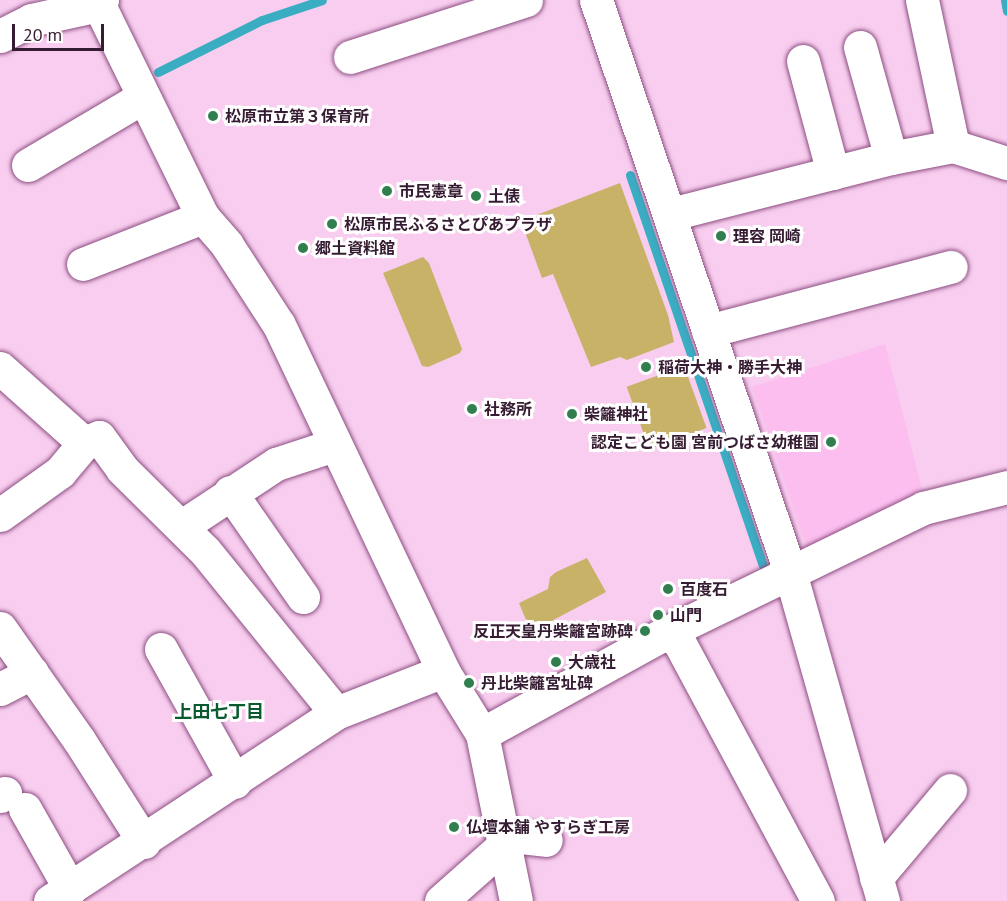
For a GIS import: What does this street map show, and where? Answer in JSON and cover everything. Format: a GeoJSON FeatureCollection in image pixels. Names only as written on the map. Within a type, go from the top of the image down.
{"type":"FeatureCollection","features":[{"type":"Feature","properties":{"kind":"street"},"geometry":{"type":"LineString","coordinates":[[350,57],[526,0]]}},
{"type":"Feature","properties":{"kind":"street"},"geometry":{"type":"LineString","coordinates":[[596,0],[671,214],[790,572],[880,889]]}},
{"type":"Feature","properties":{"kind":"street"},"geometry":{"type":"LineString","coordinates":[[922,0],[953,146]]}},
{"type":"Feature","properties":{"kind":"street"},"geometry":{"type":"LineString","coordinates":[[0,36],[31,20],[100,2],[143,97],[203,217],[227,245],[279,325],[443,671],[482,734],[516,901]]}},
{"type":"Feature","properties":{"kind":"street"},"geometry":{"type":"LineString","coordinates":[[860,47],[891,158]]}},
{"type":"Feature","properties":{"kind":"street"},"geometry":{"type":"LineString","coordinates":[[803,62],[833,173]]}},
{"type":"Feature","properties":{"kind":"street"},"geometry":{"type":"LineString","coordinates":[[28,165],[143,97]]}},
{"type":"Feature","properties":{"kind":"street"},"geometry":{"type":"LineString","coordinates":[[671,214],[891,158],[953,146],[1007,163]]}},
{"type":"Feature","properties":{"kind":"street"},"geometry":{"type":"LineString","coordinates":[[83,264],[203,217]]}},
{"type":"Feature","properties":{"kind":"street"},"geometry":{"type":"LineString","coordinates":[[708,331],[951,267]]}},
{"type":"Feature","properties":{"kind":"street"},"geometry":{"type":"LineString","coordinates":[[0,368],[84,443]]}},
{"type":"Feature","properties":{"kind":"street"},"geometry":{"type":"LineString","coordinates":[[0,515],[60,472],[84,443],[99,437],[122,469],[182,526],[336,713]]}},
{"type":"Feature","properties":{"kind":"street"},"geometry":{"type":"LineString","coordinates":[[182,526],[230,492],[276,464],[334,445]]}},
{"type":"Feature","properties":{"kind":"street"},"geometry":{"type":"LineString","coordinates":[[482,734],[664,634],[923,508],[1007,487]]}},
{"type":"Feature","properties":{"kind":"street"},"geometry":{"type":"LineString","coordinates":[[230,492],[303,597]]}},
{"type":"Feature","properties":{"kind":"street"},"geometry":{"type":"LineString","coordinates":[[0,628],[144,842]]}},
{"type":"Feature","properties":{"kind":"street"},"geometry":{"type":"LineString","coordinates":[[664,634],[678,640],[816,900]]}},
{"type":"Feature","properties":{"kind":"street"},"geometry":{"type":"LineString","coordinates":[[161,649],[235,782]]}},
{"type":"Feature","properties":{"kind":"street"},"geometry":{"type":"LineString","coordinates":[[10,800],[64,896],[336,713],[443,671]]}},
{"type":"Feature","properties":{"kind":"street"},"geometry":{"type":"LineString","coordinates":[[0,689],[32,673]]}},
{"type":"Feature","properties":{"kind":"street"},"geometry":{"type":"LineString","coordinates":[[880,889],[950,790]]}},
{"type":"Feature","properties":{"kind":"street"},"geometry":{"type":"LineString","coordinates":[[441,901],[503,840],[546,840]]}},
{"type":"Feature","properties":{"kind":"shaded area"},"geometry":{"type":"Polygon","coordinates":[[[620,183],[668,315],[674,342],[627,360],[620,357],[591,367],[553,274],[542,278],[521,221],[620,183]]]}},
{"type":"Feature","properties":{"kind":"shaded area"},"geometry":{"type":"Polygon","coordinates":[[[423,257],[429,263],[462,349],[460,353],[428,367],[422,366],[383,273],[423,257]]]}},
{"type":"Feature","properties":{"kind":"shaded area"},"geometry":{"type":"Polygon","coordinates":[[[885,344],[925,501],[810,557],[752,387],[885,344]]]}},
{"type":"Feature","properties":{"kind":"shaded area"},"geometry":{"type":"Polygon","coordinates":[[[684,366],[707,428],[649,449],[627,387],[684,366]]]}},
{"type":"Feature","properties":{"kind":"shaded area"},"geometry":{"type":"Polygon","coordinates":[[[587,558],[606,592],[531,632],[519,603],[548,589],[550,577],[556,572],[587,558]]]}},
{"type":"Feature","properties":{"kind":"waterway"},"geometry":{"type":"LineString","coordinates":[[158,72],[262,20],[322,0]]}},
{"type":"Feature","properties":{"kind":"waterway"},"geometry":{"type":"LineString","coordinates":[[1005,0],[1007,11]]}},
{"type":"Feature","properties":{"kind":"waterway"},"geometry":{"type":"LineString","coordinates":[[630,175],[763,565]]}},
{"type":"Feature","properties":{"kind":"place","name":"松原市立第３保育所"},"geometry":{"type":"Point","coordinates":[213,116]}},
{"type":"Feature","properties":{"kind":"place","name":"市民憲章"},"geometry":{"type":"Point","coordinates":[387,191]}},
{"type":"Feature","properties":{"kind":"place","name":"土俵"},"geometry":{"type":"Point","coordinates":[476,196]}},
{"type":"Feature","properties":{"kind":"place","name":"松原市民ふるさとぴあプラザ"},"geometry":{"type":"Point","coordinates":[332,224]}},
{"type":"Feature","properties":{"kind":"place","name":"理容 岡崎"},"geometry":{"type":"Point","coordinates":[721,236]}},
{"type":"Feature","properties":{"kind":"place","name":"郷土資料館"},"geometry":{"type":"Point","coordinates":[303,248]}},
{"type":"Feature","properties":{"kind":"place","name":"稲荷大神・勝手大神"},"geometry":{"type":"Point","coordinates":[646,367]}},
{"type":"Feature","properties":{"kind":"place","name":"社務所"},"geometry":{"type":"Point","coordinates":[472,409]}},
{"type":"Feature","properties":{"kind":"place","name":"柴籬神社"},"geometry":{"type":"Point","coordinates":[572,414]}},
{"type":"Feature","properties":{"kind":"place","name":"認定こども園 宮前つばさ幼稚園"},"geometry":{"type":"Point","coordinates":[831,442]}},
{"type":"Feature","properties":{"kind":"place","name":"百度石"},"geometry":{"type":"Point","coordinates":[668,589]}},
{"type":"Feature","properties":{"kind":"place","name":"山門"},"geometry":{"type":"Point","coordinates":[658,615]}},
{"type":"Feature","properties":{"kind":"place","name":"反正天皇丹柴籬宮跡碑"},"geometry":{"type":"Point","coordinates":[645,631]}},
{"type":"Feature","properties":{"kind":"place","name":"大歳社"},"geometry":{"type":"Point","coordinates":[556,662]}},
{"type":"Feature","properties":{"kind":"place","name":"丹比柴籬宮址碑"},"geometry":{"type":"Point","coordinates":[469,683]}},
{"type":"Feature","properties":{"kind":"place","name":"仏壇本舗 やすらぎ工房"},"geometry":{"type":"Point","coordinates":[454,827]}},
{"type":"Feature","properties":{"kind":"district","name":"上田七丁目"},"geometry":{"type":"Point","coordinates":[219,712]}}]}
